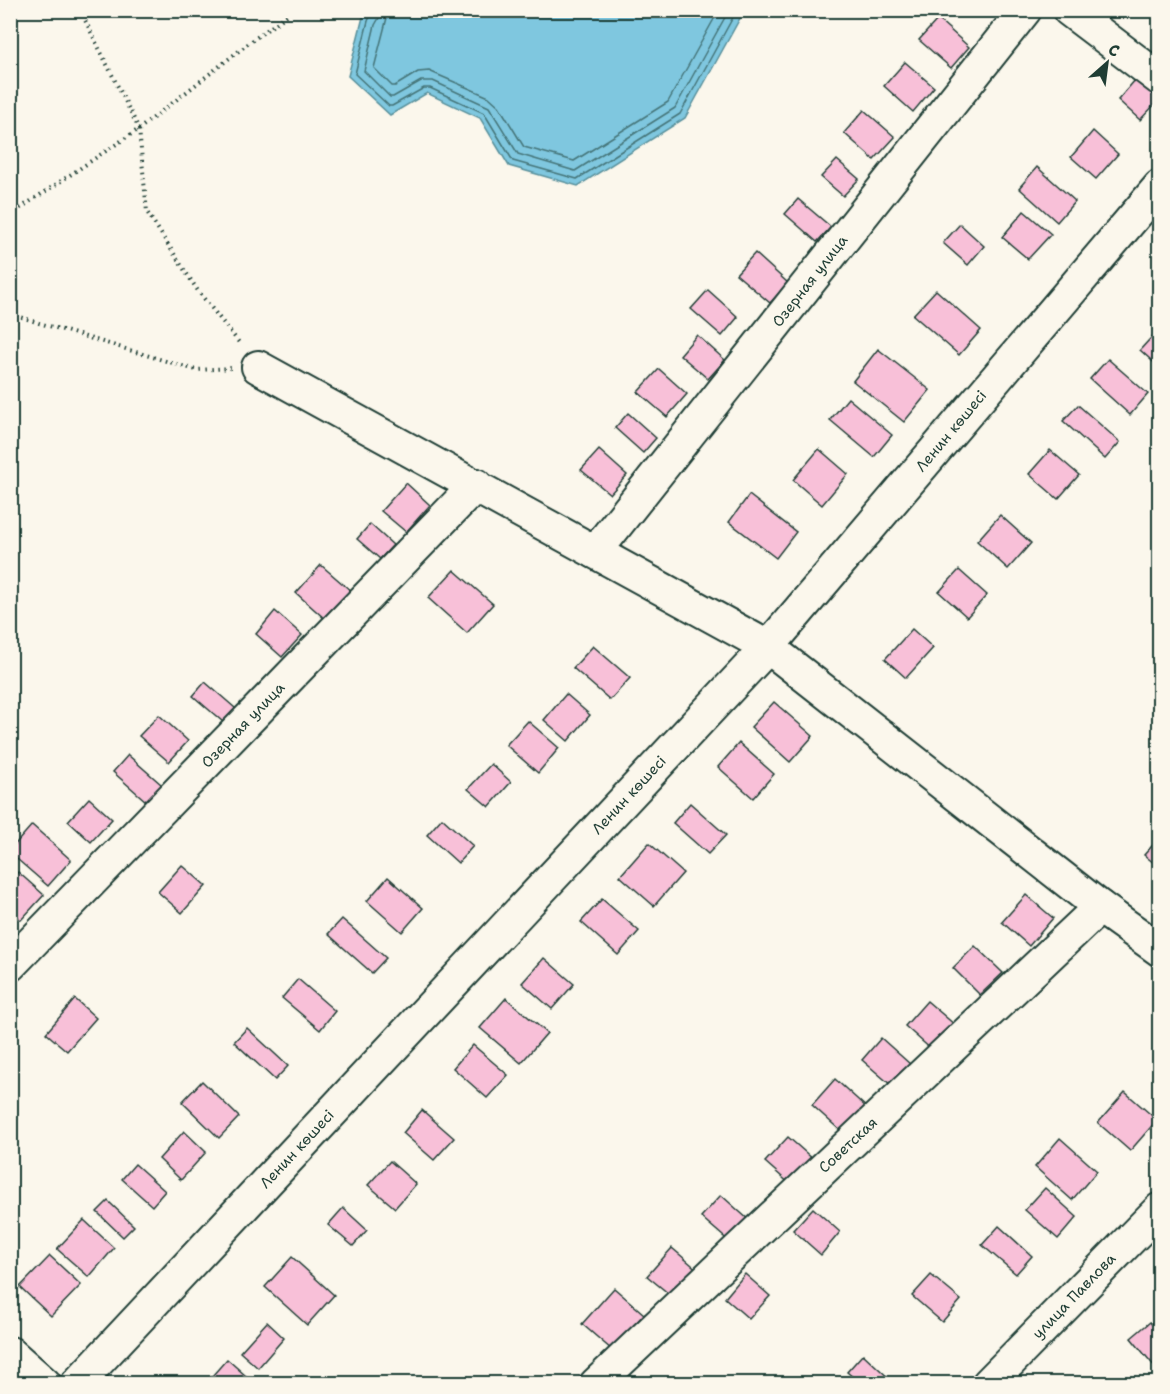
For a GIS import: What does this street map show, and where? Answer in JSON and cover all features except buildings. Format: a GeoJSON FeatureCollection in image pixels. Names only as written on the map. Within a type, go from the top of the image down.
{"type":"FeatureCollection","features":[{"type":"Feature","properties":{"kind":"street","name":"Озерная улица"},"geometry":{"type":"LineString","coordinates":[[595,552],[1025,10]]}},
{"type":"Feature","properties":{"kind":"street"},"geometry":{"type":"LineString","coordinates":[[1069,10],[1160,79]]}},
{"type":"Feature","properties":{"kind":"street","name":"Ленин көшесі"},"geometry":{"type":"LineString","coordinates":[[82,1382],[768,647],[1160,186]]}},
{"type":"Feature","properties":{"kind":"street"},"geometry":{"type":"LineString","coordinates":[[258,367],[768,647],[1100,908],[1160,950]]}},
{"type":"Feature","properties":{"kind":"street","name":"Озерная улица"},"geometry":{"type":"LineString","coordinates":[[10,965],[476,485]]}},
{"type":"Feature","properties":{"kind":"street","name":"Советская"},"geometry":{"type":"LineString","coordinates":[[596,1383],[1100,908]]}},
{"type":"Feature","properties":{"kind":"street","name":"улица Павлова"},"geometry":{"type":"LineString","coordinates":[[988,1383],[1160,1209]]}},
{"type":"Feature","properties":{"kind":"street"},"geometry":{"type":"LineString","coordinates":[[10,1353],[45,1383]]}},
{"type":"Feature","properties":{"kind":"path"},"geometry":{"type":"LineString","coordinates":[[80,10],[139,129],[147,212],[198,291],[258,367]]}},
{"type":"Feature","properties":{"kind":"path"},"geometry":{"type":"LineString","coordinates":[[10,215],[139,129],[294,10]]}},
{"type":"Feature","properties":{"kind":"path"},"geometry":{"type":"LineString","coordinates":[[10,313],[196,370],[258,367]]}},
{"type":"Feature","properties":{"kind":"water"},"geometry":{"type":"Polygon","coordinates":[[[369,11],[744,11],[685,118],[578,186],[509,166],[480,118],[427,93],[390,115],[348,76],[363,17],[369,11]]]}}]}
